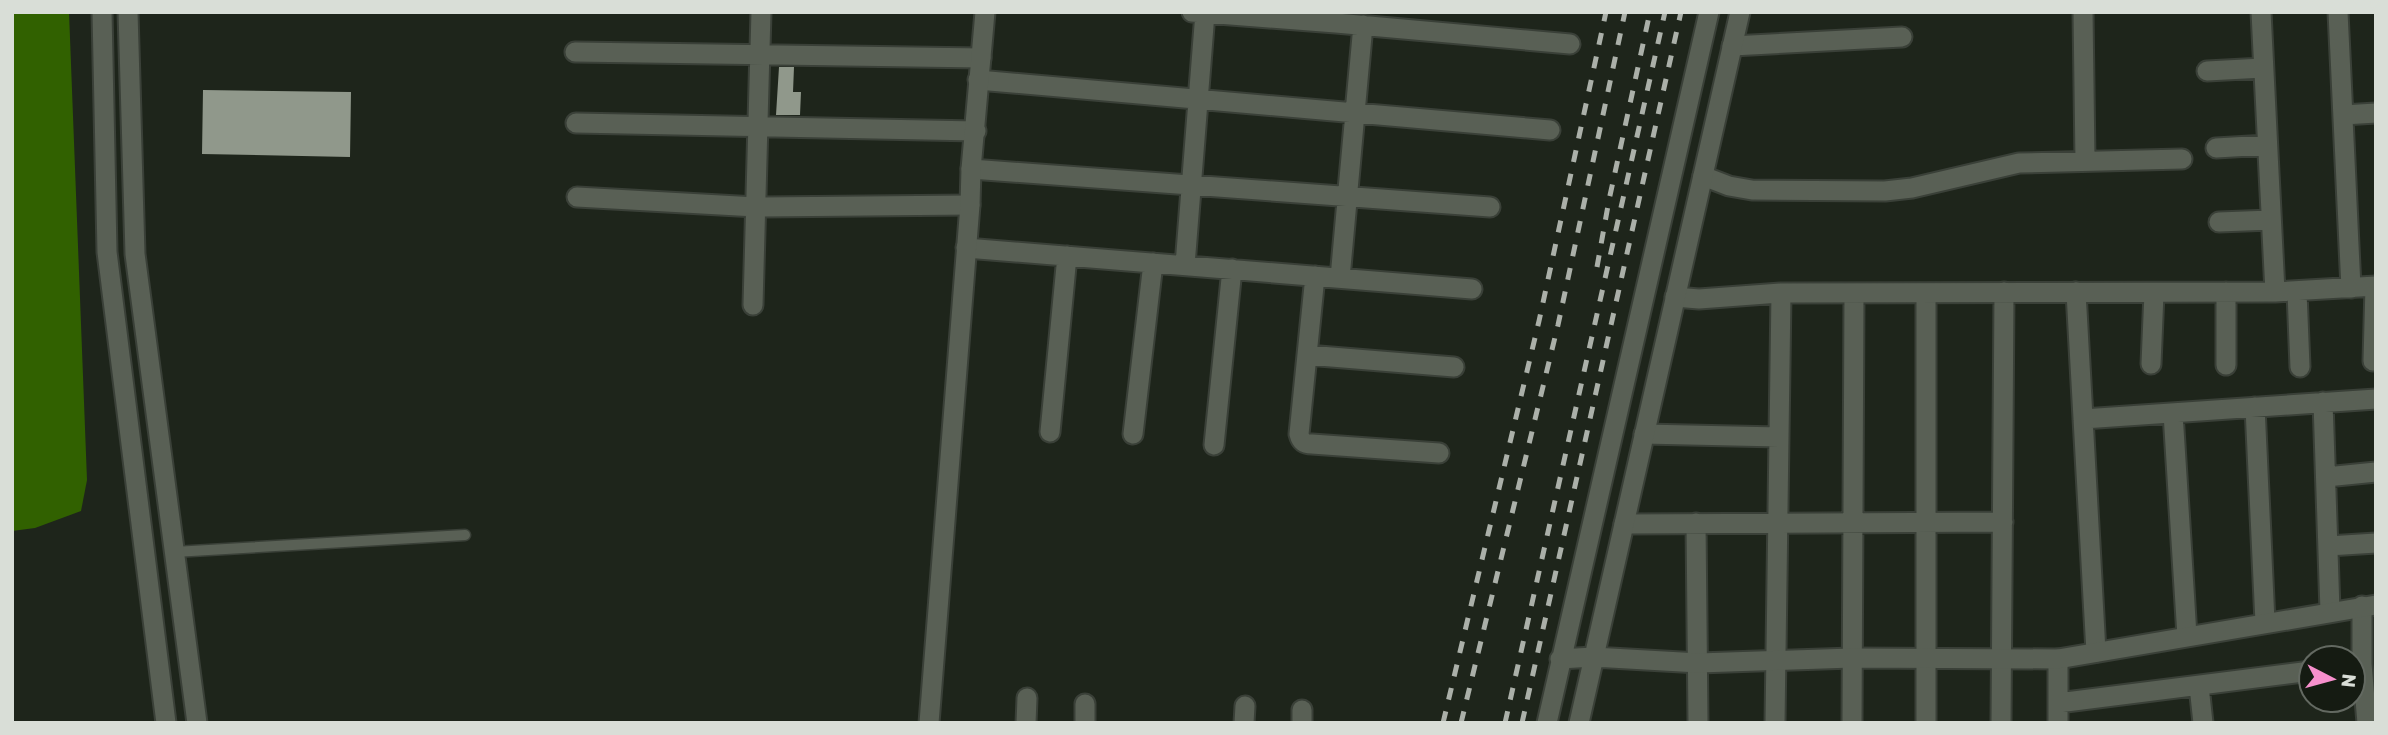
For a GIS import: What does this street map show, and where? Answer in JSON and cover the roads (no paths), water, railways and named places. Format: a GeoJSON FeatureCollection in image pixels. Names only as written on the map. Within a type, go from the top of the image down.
{"type":"FeatureCollection","features":[{"type":"Feature","properties":{"kind":"street"},"geometry":{"type":"LineString","coordinates":[[102,12],[107,252],[166,723]]}},
{"type":"Feature","properties":{"kind":"street"},"geometry":{"type":"LineString","coordinates":[[128,12],[135,254],[197,723]]}},
{"type":"Feature","properties":{"kind":"street"},"geometry":{"type":"LineString","coordinates":[[753,305],[761,12]]}},
{"type":"Feature","properties":{"kind":"street"},"geometry":{"type":"LineString","coordinates":[[929,723],[985,12]]}},
{"type":"Feature","properties":{"kind":"street"},"geometry":{"type":"LineString","coordinates":[[1546,723],[1709,12]]}},
{"type":"Feature","properties":{"kind":"street"},"geometry":{"type":"LineString","coordinates":[[1579,723],[1740,12]]}},
{"type":"Feature","properties":{"kind":"street"},"geometry":{"type":"LineString","coordinates":[[2083,12],[2085,161]]}},
{"type":"Feature","properties":{"kind":"street"},"geometry":{"type":"LineString","coordinates":[[2261,12],[2274,292]]}},
{"type":"Feature","properties":{"kind":"street"},"geometry":{"type":"LineString","coordinates":[[2338,12],[2351,288]]}},
{"type":"Feature","properties":{"kind":"street"},"geometry":{"type":"LineString","coordinates":[[1185,265],[1198,99],[1198,13],[1337,17],[1363,25],[1570,44]]}},
{"type":"Feature","properties":{"kind":"street"},"geometry":{"type":"LineString","coordinates":[[1340,278],[1363,25]]}},
{"type":"Feature","properties":{"kind":"street"},"geometry":{"type":"LineString","coordinates":[[1732,46],[1902,37]]}},
{"type":"Feature","properties":{"kind":"street"},"geometry":{"type":"LineString","coordinates":[[575,52],[981,58]]}},
{"type":"Feature","properties":{"kind":"street"},"geometry":{"type":"LineString","coordinates":[[2207,71],[2263,68]]}},
{"type":"Feature","properties":{"kind":"street"},"geometry":{"type":"LineString","coordinates":[[978,80],[1550,130]]}},
{"type":"Feature","properties":{"kind":"street"},"geometry":{"type":"LineString","coordinates":[[2343,115],[2376,113]]}},
{"type":"Feature","properties":{"kind":"street"},"geometry":{"type":"LineString","coordinates":[[576,123],[976,131]]}},
{"type":"Feature","properties":{"kind":"street"},"geometry":{"type":"LineString","coordinates":[[2216,148],[2267,145]]}},
{"type":"Feature","properties":{"kind":"street"},"geometry":{"type":"LineString","coordinates":[[1703,176],[1729,186],[1752,190],[1885,191],[1912,188],[2007,165],[2182,159]]}},
{"type":"Feature","properties":{"kind":"street"},"geometry":{"type":"LineString","coordinates":[[971,169],[1490,207]]}},
{"type":"Feature","properties":{"kind":"street"},"geometry":{"type":"LineString","coordinates":[[577,197],[756,206],[970,205]]}},
{"type":"Feature","properties":{"kind":"street"},"geometry":{"type":"LineString","coordinates":[[2219,222],[2271,220]]}},
{"type":"Feature","properties":{"kind":"street"},"geometry":{"type":"LineString","coordinates":[[966,248],[1472,289]]}},
{"type":"Feature","properties":{"kind":"street"},"geometry":{"type":"LineString","coordinates":[[1050,432],[1067,256]]}},
{"type":"Feature","properties":{"kind":"street"},"geometry":{"type":"LineString","coordinates":[[1133,434],[1153,263]]}},
{"type":"Feature","properties":{"kind":"street"},"geometry":{"type":"LineString","coordinates":[[1214,445],[1232,269]]}},
{"type":"Feature","properties":{"kind":"street"},"geometry":{"type":"LineString","coordinates":[[1315,276],[1299,434],[1304,444],[1439,453]]}},
{"type":"Feature","properties":{"kind":"street"},"geometry":{"type":"LineString","coordinates":[[1675,297],[1699,299],[1782,293],[2297,292],[2376,286],[2373,361]]}},
{"type":"Feature","properties":{"kind":"street"},"geometry":{"type":"LineString","coordinates":[[2001,723],[2004,292]]}},
{"type":"Feature","properties":{"kind":"street"},"geometry":{"type":"LineString","coordinates":[[2076,292],[2096,652]]}},
{"type":"Feature","properties":{"kind":"street"},"geometry":{"type":"LineString","coordinates":[[2151,364],[2154,292]]}},
{"type":"Feature","properties":{"kind":"street"},"geometry":{"type":"LineString","coordinates":[[2226,292],[2226,365]]}},
{"type":"Feature","properties":{"kind":"street"},"geometry":{"type":"LineString","coordinates":[[2297,292],[2300,367]]}},
{"type":"Feature","properties":{"kind":"street"},"geometry":{"type":"LineString","coordinates":[[1775,723],[1782,293]]}},
{"type":"Feature","properties":{"kind":"street"},"geometry":{"type":"LineString","coordinates":[[1852,723],[1854,293]]}},
{"type":"Feature","properties":{"kind":"street"},"geometry":{"type":"LineString","coordinates":[[1926,293],[1926,723]]}},
{"type":"Feature","properties":{"kind":"street"},"geometry":{"type":"LineString","coordinates":[[1307,355],[1454,367]]}},
{"type":"Feature","properties":{"kind":"street"},"geometry":{"type":"LineString","coordinates":[[2083,419],[2376,398]]}},
{"type":"Feature","properties":{"kind":"street"},"geometry":{"type":"LineString","coordinates":[[2323,402],[2330,611]]}},
{"type":"Feature","properties":{"kind":"street"},"geometry":{"type":"LineString","coordinates":[[2255,407],[2265,622]]}},
{"type":"Feature","properties":{"kind":"street"},"geometry":{"type":"LineString","coordinates":[[2173,413],[2187,636]]}},
{"type":"Feature","properties":{"kind":"street"},"geometry":{"type":"LineString","coordinates":[[1644,434],[1779,437]]}},
{"type":"Feature","properties":{"kind":"street"},"geometry":{"type":"LineString","coordinates":[[2326,477],[2376,472]]}},
{"type":"Feature","properties":{"kind":"street"},"geometry":{"type":"LineString","coordinates":[[1624,523],[2003,522]]}},
{"type":"Feature","properties":{"kind":"street"},"geometry":{"type":"LineString","coordinates":[[1696,523],[1698,723]]}},
{"type":"Feature","properties":{"kind":"street"},"geometry":{"type":"LineString","coordinates":[[2328,546],[2376,543]]}},
{"type":"Feature","properties":{"kind":"street"},"geometry":{"type":"LineString","coordinates":[[1560,659],[1593,657],[1699,663],[1852,658],[2058,659],[2369,606],[2361,644]]}},
{"type":"Feature","properties":{"kind":"street"},"geometry":{"type":"LineString","coordinates":[[2058,659],[2058,713],[2199,686],[2297,673]]}},
{"type":"Feature","properties":{"kind":"street"},"geometry":{"type":"LineString","coordinates":[[2199,686],[2203,723]]}},
{"type":"Feature","properties":{"kind":"street"},"geometry":{"type":"LineString","coordinates":[[1026,723],[1027,698]]}},
{"type":"Feature","properties":{"kind":"lane"},"geometry":{"type":"LineString","coordinates":[[174,552],[465,535]]}},
{"type":"Feature","properties":{"kind":"railway"},"geometry":{"type":"LineString","coordinates":[[1443,723],[1539,321],[1606,12]]}},
{"type":"Feature","properties":{"kind":"railway"},"geometry":{"type":"LineString","coordinates":[[1461,723],[1558,325],[1625,12]]}},
{"type":"Feature","properties":{"kind":"railway"},"geometry":{"type":"LineString","coordinates":[[1597,267],[1650,12]]}},
{"type":"Feature","properties":{"kind":"railway"},"geometry":{"type":"LineString","coordinates":[[1505,723],[1665,12]]}},
{"type":"Feature","properties":{"kind":"railway"},"geometry":{"type":"LineString","coordinates":[[1522,723],[1681,12]]}}]}
